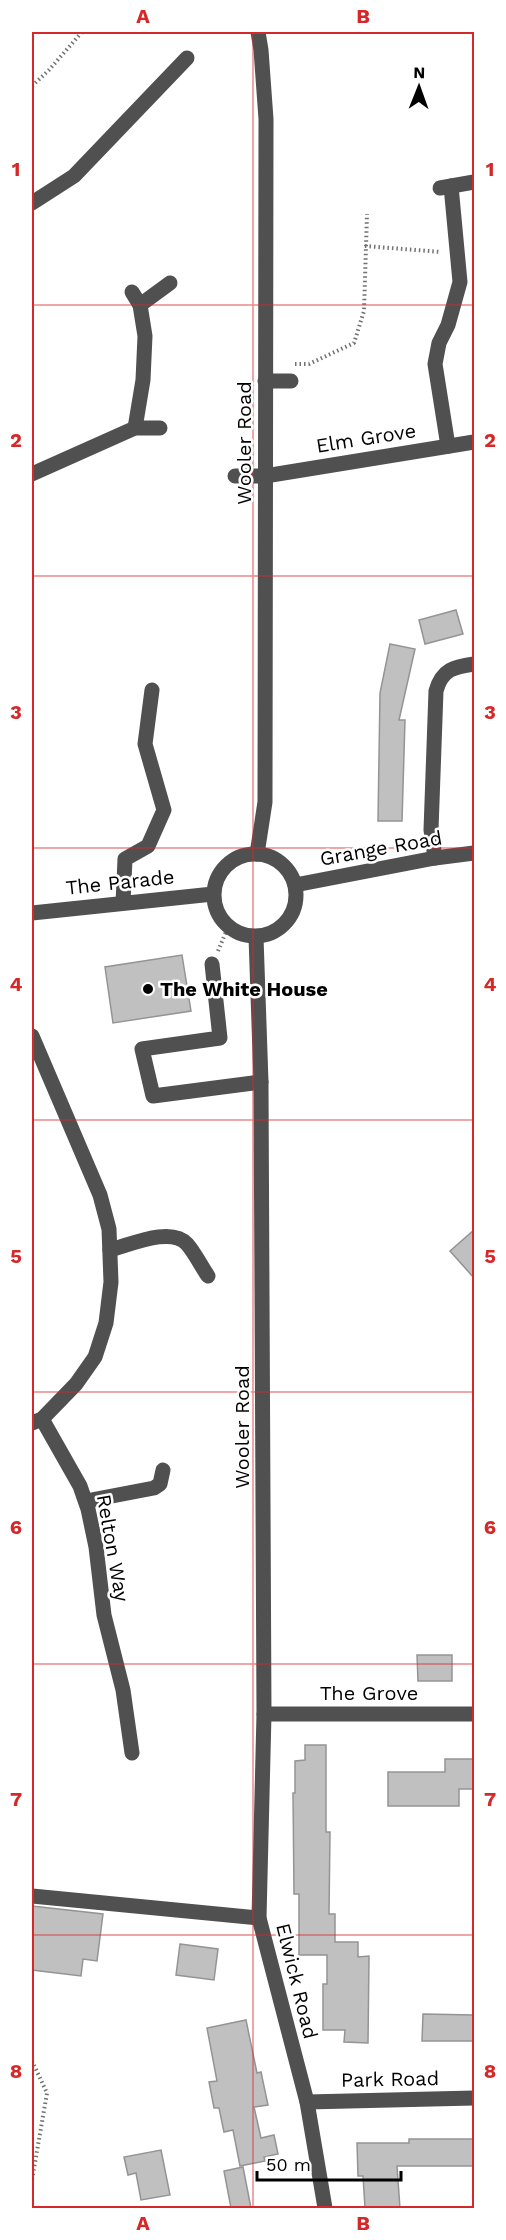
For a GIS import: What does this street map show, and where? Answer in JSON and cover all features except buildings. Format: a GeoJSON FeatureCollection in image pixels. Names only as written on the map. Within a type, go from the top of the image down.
{"type":"FeatureCollection","features":[{"type":"Feature","properties":{"kind":"street","name":"Wooler Road"},"geometry":{"type":"LineString","coordinates":[[257,854],[265,802],[266,119],[258,32]]}},
{"type":"Feature","properties":{"kind":"street"},"geometry":{"type":"LineString","coordinates":[[32,203],[74,176],[187,58]]}},
{"type":"Feature","properties":{"kind":"street"},"geometry":{"type":"LineString","coordinates":[[448,446],[435,364],[439,343],[448,326],[460,282],[446,187],[474,182]]}},
{"type":"Feature","properties":{"kind":"street"},"geometry":{"type":"LineString","coordinates":[[135,428],[143,380],[145,336],[136,298],[170,283]]}},
{"type":"Feature","properties":{"kind":"street"},"geometry":{"type":"LineString","coordinates":[[265,381],[291,381]]}},
{"type":"Feature","properties":{"kind":"street"},"geometry":{"type":"LineString","coordinates":[[32,474],[135,428],[159,428]]}},
{"type":"Feature","properties":{"kind":"street","name":"Elm Grove"},"geometry":{"type":"LineString","coordinates":[[234,476],[265,476],[474,442]]}},
{"type":"Feature","properties":{"kind":"street"},"geometry":{"type":"LineString","coordinates":[[435,858],[430,830],[436,691],[439,681],[446,672],[474,664]]}},
{"type":"Feature","properties":{"kind":"street"},"geometry":{"type":"LineString","coordinates":[[123,903],[126,859],[148,846],[164,810],[145,744],[152,690]]}},
{"type":"Feature","properties":{"kind":"street","name":"Grange Road"},"geometry":{"type":"LineString","coordinates":[[295,885],[435,858],[474,853]]}},
{"type":"Feature","properties":{"kind":"street"},"geometry":{"type":"LineString","coordinates":[[257,854],[276,860],[286,869],[295,885],[295,904],[286,922],[275,932],[256,937],[242,934],[228,927],[216,910],[213,894],[220,872],[231,861],[257,854]]}},
{"type":"Feature","properties":{"kind":"street","name":"The Parade"},"geometry":{"type":"LineString","coordinates":[[32,913],[213,894]]}},
{"type":"Feature","properties":{"kind":"street","name":"Wooler Road"},"geometry":{"type":"LineString","coordinates":[[256,937],[261,1082],[264,1714],[259,1918]]}},
{"type":"Feature","properties":{"kind":"street"},"geometry":{"type":"LineString","coordinates":[[212,964],[220,1038],[142,1049],[153,1096],[261,1082]]}},
{"type":"Feature","properties":{"kind":"street","name":"Relton Way"},"geometry":{"type":"LineString","coordinates":[[32,1036],[100,1195],[109,1229],[111,1282],[106,1323],[95,1357],[76,1384],[37,1421],[68,1463],[86,1501],[96,1547],[104,1615],[123,1690],[132,1753]]}},
{"type":"Feature","properties":{"kind":"street"},"geometry":{"type":"LineString","coordinates":[[110,1250],[155,1237],[173,1236],[187,1244],[208,1276]]}},
{"type":"Feature","properties":{"kind":"street"},"geometry":{"type":"LineString","coordinates":[[86,1501],[154,1488],[160,1484],[163,1470]]}},
{"type":"Feature","properties":{"kind":"street","name":"The Grove"},"geometry":{"type":"LineString","coordinates":[[264,1714],[474,1714]]}},
{"type":"Feature","properties":{"kind":"street","name":"Elwick Road"},"geometry":{"type":"LineString","coordinates":[[32,1896],[259,1918],[307,2102],[325,2208]]}},
{"type":"Feature","properties":{"kind":"street","name":"Park Road"},"geometry":{"type":"LineString","coordinates":[[307,2102],[474,2098]]}},
{"type":"Feature","properties":{"kind":"path"},"geometry":{"type":"LineString","coordinates":[[32,86],[82,32]]}},
{"type":"Feature","properties":{"kind":"path"},"geometry":{"type":"LineString","coordinates":[[288,364],[309,364],[354,343],[364,311],[367,214]]}},
{"type":"Feature","properties":{"kind":"path"},"geometry":{"type":"LineString","coordinates":[[365,246],[441,252]]}},
{"type":"Feature","properties":{"kind":"path"},"geometry":{"type":"LineString","coordinates":[[212,964],[228,927]]}},
{"type":"Feature","properties":{"kind":"path"},"geometry":{"type":"LineString","coordinates":[[32,2061],[47,2093],[32,2180]]}},
{"type":"Feature","properties":{"kind":"place","name":"The White House"},"geometry":{"type":"Point","coordinates":[148,989]}}]}
